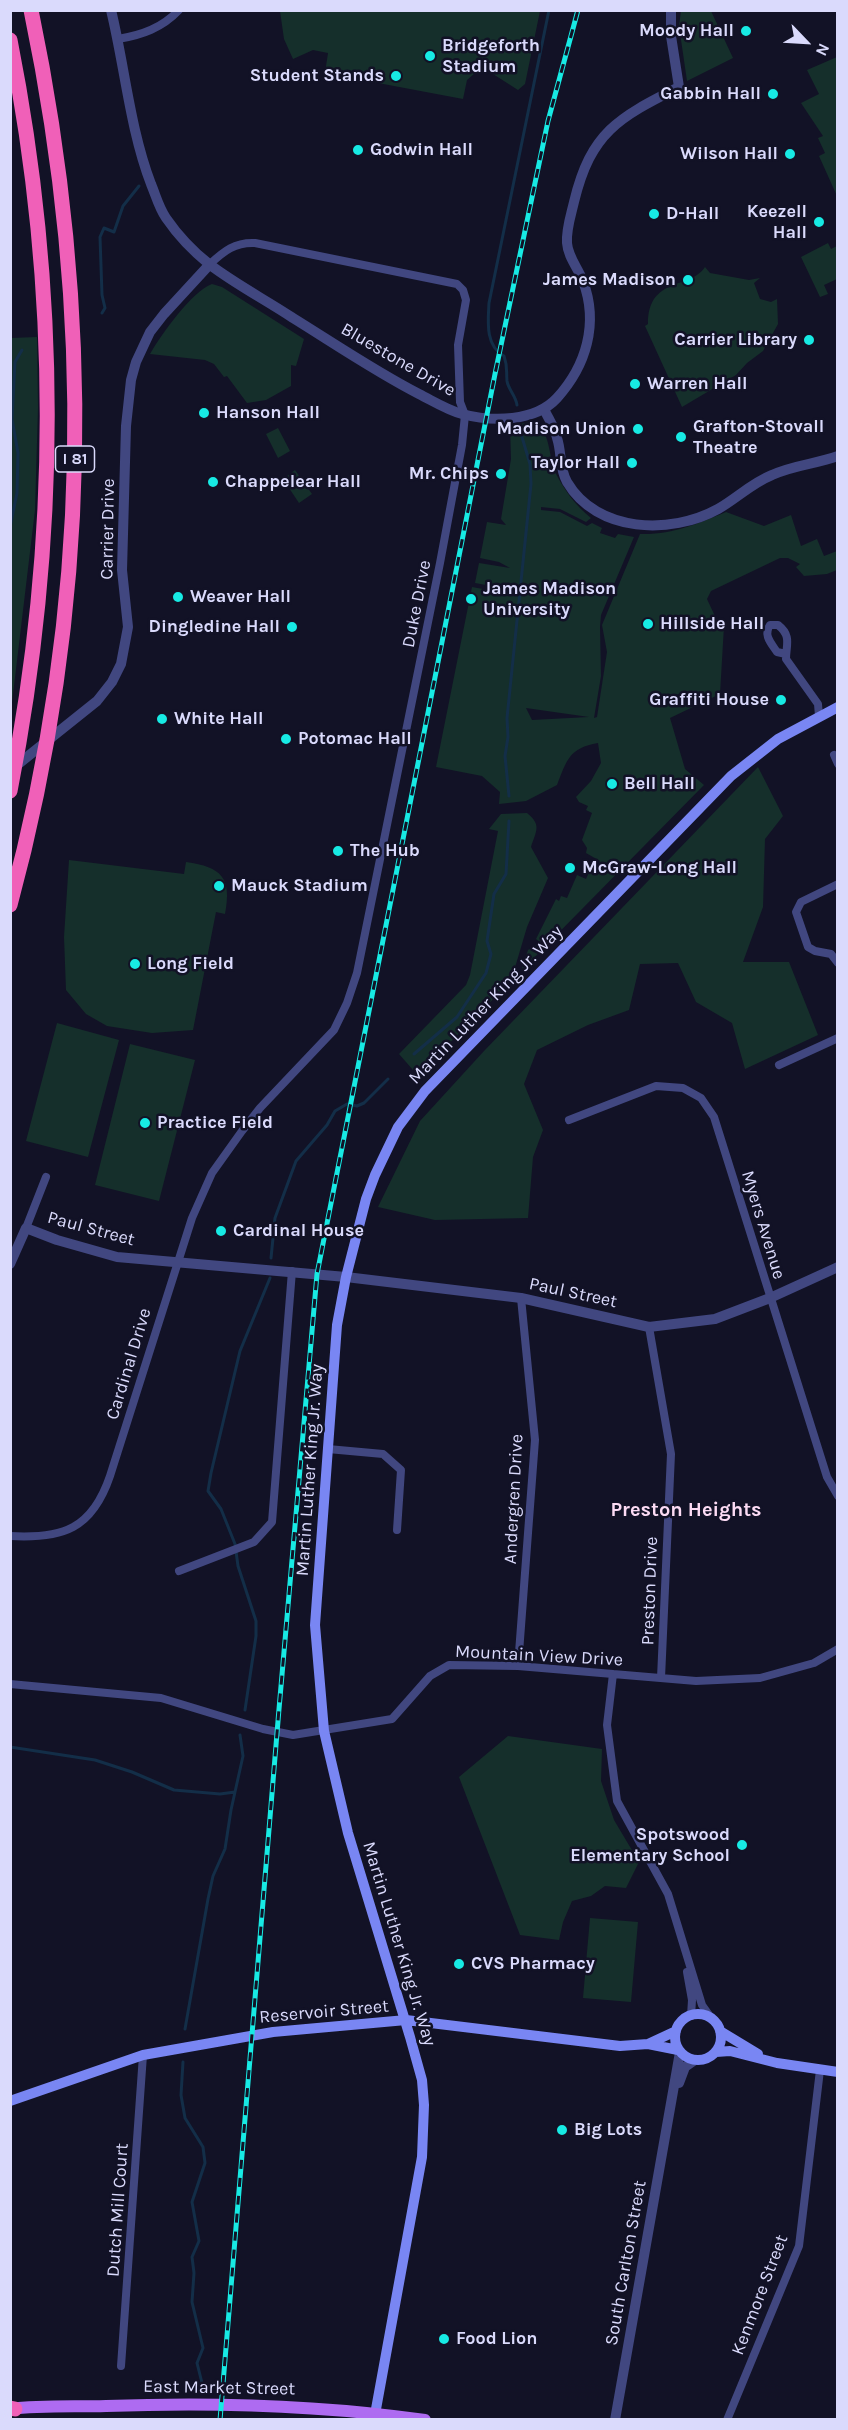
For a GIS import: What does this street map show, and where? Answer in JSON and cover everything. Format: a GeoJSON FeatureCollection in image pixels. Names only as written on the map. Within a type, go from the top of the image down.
{"type":"FeatureCollection","features":[{"type":"Feature","properties":{"kind":"highway","name":"I 81"},"geometry":{"type":"LineString","coordinates":[[10,905],[33,813],[54,704],[68,584],[75,482],[75,337],[68,246],[56,147],[31,10]]}},
{"type":"Feature","properties":{"kind":"highway","name":"I 81"},"geometry":{"type":"LineString","coordinates":[[10,40],[26,124],[40,236],[47,333],[49,422],[48,502],[42,582],[30,680],[10,791]]}},
{"type":"Feature","properties":{"kind":"main road","name":"Martin Luther King Jr. Way"},"geometry":{"type":"LineString","coordinates":[[374,2416],[423,2140],[424,2106],[422,2080],[406,2020],[348,1833],[324,1731],[315,1625],[337,1325],[346,1277],[366,1199],[398,1127],[425,1091],[731,776],[778,739],[837,707]]}},
{"type":"Feature","properties":{"kind":"main road"},"geometry":{"type":"LineString","coordinates":[[720,2031],[721,2038],[716,2052],[710,2057],[695,2060],[679,2051],[676,2031],[679,2025],[698,2014],[711,2019],[720,2031],[747,2049],[777,2063]]}},
{"type":"Feature","properties":{"kind":"main road","name":"Reservoir Street"},"geometry":{"type":"LineString","coordinates":[[10,2101],[143,2055],[273,2032],[406,2020],[620,2046],[648,2044],[679,2051]]}},
{"type":"Feature","properties":{"kind":"main road","name":"Reservoir Street"},"geometry":{"type":"LineString","coordinates":[[648,2044],[676,2031]]}},
{"type":"Feature","properties":{"kind":"main road"},"geometry":{"type":"LineString","coordinates":[[716,2052],[730,2051],[777,2063],[837,2072]]}},
{"type":"Feature","properties":{"kind":"main road","name":"East Market Street"},"geometry":{"type":"LineString","coordinates":[[12,2409],[172,2403],[249,2404],[425,2420]]}},
{"type":"Feature","properties":{"kind":"street","name":"Bluestone Drive"},"geometry":{"type":"LineString","coordinates":[[111,10],[139,151],[160,207],[172,226],[210,264],[390,379],[465,415],[508,418],[544,409]]}},
{"type":"Feature","properties":{"kind":"street"},"geometry":{"type":"LineString","coordinates":[[118,39],[137,36],[157,28],[179,10]]}},
{"type":"Feature","properties":{"kind":"street"},"geometry":{"type":"LineString","coordinates":[[671,10],[670,36],[679,87],[639,108],[616,124],[591,153],[579,182],[567,228],[570,255],[586,292],[589,334],[581,364],[572,381],[544,409],[558,438],[562,470],[567,482],[579,498],[592,508],[631,524],[666,525],[703,516],[718,509],[755,482],[772,474],[792,466],[837,456]]}},
{"type":"Feature","properties":{"kind":"street","name":"Duke Drive"},"geometry":{"type":"LineString","coordinates":[[210,264],[231,246],[248,243],[270,245],[457,284],[464,292],[466,300],[458,345],[460,402],[465,415],[443,548],[354,986],[334,1030],[260,1108],[232,1145]]}},
{"type":"Feature","properties":{"kind":"street","name":"Carrier Drive"},"geometry":{"type":"LineString","coordinates":[[10,770],[98,701],[115,677],[122,661],[128,634],[122,570],[127,413],[133,372],[143,346],[159,320],[210,264]]}},
{"type":"Feature","properties":{"kind":"street"},"geometry":{"type":"LineString","coordinates":[[786,654],[786,659],[796,675],[818,704],[819,716]]}},
{"type":"Feature","properties":{"kind":"street"},"geometry":{"type":"LineString","coordinates":[[834,755],[837,764]]}},
{"type":"Feature","properties":{"kind":"street"},"geometry":{"type":"LineString","coordinates":[[837,884],[801,902],[796,912],[808,947],[831,954],[837,963]]}},
{"type":"Feature","properties":{"kind":"street"},"geometry":{"type":"LineString","coordinates":[[779,1065],[837,1038]]}},
{"type":"Feature","properties":{"kind":"street","name":"Myers Avenue"},"geometry":{"type":"LineString","coordinates":[[569,1120],[656,1086],[683,1088],[701,1098],[714,1117],[827,1477],[837,1496]]}},
{"type":"Feature","properties":{"kind":"street","name":"Cardinal Drive"},"geometry":{"type":"LineString","coordinates":[[10,1536],[47,1535],[66,1531],[86,1519],[100,1503],[201,1195],[212,1173],[232,1145]]}},
{"type":"Feature","properties":{"kind":"street"},"geometry":{"type":"LineString","coordinates":[[10,1264],[46,1177]]}},
{"type":"Feature","properties":{"kind":"street","name":"Paul Street"},"geometry":{"type":"LineString","coordinates":[[26,1228],[57,1240],[117,1257],[292,1271],[521,1298],[649,1327],[715,1319],[770,1298],[837,1266]]}},
{"type":"Feature","properties":{"kind":"street"},"geometry":{"type":"LineString","coordinates":[[179,1571],[254,1542],[272,1522],[292,1271]]}},
{"type":"Feature","properties":{"kind":"street","name":"Andergren Drive"},"geometry":{"type":"LineString","coordinates":[[518,1666],[535,1440],[521,1298]]}},
{"type":"Feature","properties":{"kind":"street","name":"Preston Drive"},"geometry":{"type":"LineString","coordinates":[[649,1327],[670,1454],[661,1678]]}},
{"type":"Feature","properties":{"kind":"street"},"geometry":{"type":"LineString","coordinates":[[328,1449],[383,1454],[401,1470],[397,1530]]}},
{"type":"Feature","properties":{"kind":"street","name":"Mountain View Drive"},"geometry":{"type":"LineString","coordinates":[[10,1684],[160,1698],[292,1735],[392,1719],[430,1676],[449,1665],[518,1666],[696,1681],[760,1678],[813,1663],[837,1649]]}},
{"type":"Feature","properties":{"kind":"street"},"geometry":{"type":"LineString","coordinates":[[613,1674],[607,1725],[617,1801],[668,1894],[702,2005],[711,2019]]}},
{"type":"Feature","properties":{"kind":"street"},"geometry":{"type":"LineString","coordinates":[[684,1947],[692,2000],[691,2016]]}},
{"type":"Feature","properties":{"kind":"street","name":"South Carlton Street"},"geometry":{"type":"LineString","coordinates":[[615,2420],[679,2051]]}},
{"type":"Feature","properties":{"kind":"street","name":"Dutch Mill Court"},"geometry":{"type":"LineString","coordinates":[[121,2366],[143,2055]]}},
{"type":"Feature","properties":{"kind":"street","name":"South Carlton Street"},"geometry":{"type":"LineString","coordinates":[[670,2111],[682,2072],[695,2060]]}},
{"type":"Feature","properties":{"kind":"street","name":"Kenmore Street"},"geometry":{"type":"LineString","coordinates":[[727,2420],[799,2246],[820,2070]]}},
{"type":"Feature","properties":{"kind":"green space","name":"Bridgeforth Stadium"},"geometry":{"type":"Polygon","coordinates":[[[280,10],[540,11],[525,84],[518,90],[482,67],[467,80],[463,99],[325,73],[328,53],[313,50],[293,59],[284,39],[280,10]]]}},
{"type":"Feature","properties":{"kind":"green space"},"geometry":{"type":"Polygon","coordinates":[[[681,11],[711,11],[733,58],[687,81],[679,26],[681,11]]]}},
{"type":"Feature","properties":{"kind":"green space"},"geometry":{"type":"Polygon","coordinates":[[[837,57],[837,196],[819,156],[825,153],[818,138],[823,136],[801,103],[819,94],[807,70],[837,57]]]}},
{"type":"Feature","properties":{"kind":"green space"},"geometry":{"type":"Polygon","coordinates":[[[828,243],[831,249],[837,246],[837,279],[824,285],[828,294],[820,297],[801,257],[828,243]]]}},
{"type":"Feature","properties":{"kind":"green space"},"geometry":{"type":"Polygon","coordinates":[[[705,267],[710,273],[749,280],[760,278],[754,283],[760,299],[771,302],[777,299],[778,324],[763,351],[736,375],[682,407],[645,326],[648,324],[650,309],[655,298],[662,291],[690,279],[705,267]]]}},
{"type":"Feature","properties":{"kind":"green space"},"geometry":{"type":"Polygon","coordinates":[[[212,284],[222,287],[304,339],[296,366],[291,365],[291,386],[266,400],[247,403],[227,376],[224,377],[214,364],[205,360],[150,354],[186,304],[212,284]]]}},
{"type":"Feature","properties":{"kind":"green space"},"geometry":{"type":"Polygon","coordinates":[[[37,337],[38,408],[35,510],[11,711],[11,338],[37,337]]]}},
{"type":"Feature","properties":{"kind":"green space"},"geometry":{"type":"Polygon","coordinates":[[[530,422],[542,431],[546,437],[553,467],[559,480],[576,503],[591,518],[586,522],[560,509],[541,507],[541,510],[560,512],[587,526],[592,523],[602,528],[600,533],[615,538],[618,534],[634,537],[601,615],[601,676],[594,718],[597,717],[607,652],[602,625],[640,534],[674,531],[726,512],[764,526],[791,515],[801,546],[817,539],[824,556],[837,551],[837,570],[827,574],[804,576],[796,567],[800,564],[788,558],[780,558],[711,591],[707,599],[720,627],[724,626],[720,694],[670,718],[685,769],[704,785],[521,971],[528,950],[540,942],[536,939],[556,899],[559,901],[561,896],[567,898],[577,875],[586,879],[590,870],[594,870],[600,861],[586,853],[587,848],[582,840],[592,813],[586,810],[588,806],[579,802],[576,797],[591,781],[601,763],[598,743],[588,745],[570,756],[557,785],[526,801],[499,804],[500,792],[482,776],[436,767],[472,587],[516,595],[508,589],[475,583],[479,563],[510,568],[499,562],[480,558],[487,522],[506,525],[501,519],[511,459],[510,426],[530,422]],[[526,708],[532,720],[589,717],[526,708]]]}},
{"type":"Feature","properties":{"kind":"green space"},"geometry":{"type":"Polygon","coordinates":[[[278,428],[290,451],[278,458],[266,434],[278,428]]]}},
{"type":"Feature","properties":{"kind":"green space"},"geometry":{"type":"Polygon","coordinates":[[[295,470],[312,494],[299,503],[283,479],[295,470]]]}},
{"type":"Feature","properties":{"kind":"green space"},"geometry":{"type":"Polygon","coordinates":[[[758,767],[783,816],[765,839],[763,907],[743,962],[789,962],[818,1035],[745,1069],[732,1023],[696,1002],[678,963],[640,964],[629,1010],[588,1025],[537,1050],[524,1084],[543,1130],[533,1157],[528,1218],[435,1220],[378,1207],[420,1121],[484,1051],[758,767]]]}},
{"type":"Feature","properties":{"kind":"green space"},"geometry":{"type":"Polygon","coordinates":[[[527,813],[536,825],[531,847],[548,878],[527,927],[511,981],[425,1068],[413,1070],[399,1054],[466,985],[470,975],[498,831],[489,829],[501,814],[527,813]]]}},
{"type":"Feature","properties":{"kind":"green space","name":"Long Field"},"geometry":{"type":"Polygon","coordinates":[[[69,860],[184,874],[186,862],[208,867],[222,876],[227,891],[225,914],[216,912],[193,1030],[152,1033],[107,1026],[86,1014],[66,990],[64,937],[69,860]]]}},
{"type":"Feature","properties":{"kind":"green space"},"geometry":{"type":"Polygon","coordinates":[[[57,1023],[119,1040],[88,1157],[26,1141],[57,1023]]]}},
{"type":"Feature","properties":{"kind":"green space","name":"Practice Field"},"geometry":{"type":"Polygon","coordinates":[[[130,1044],[195,1060],[159,1201],[95,1185],[130,1044]]]}},
{"type":"Feature","properties":{"kind":"green space"},"geometry":{"type":"Polygon","coordinates":[[[508,1736],[602,1749],[601,1781],[614,1820],[639,1862],[626,1888],[605,1886],[591,1896],[572,1901],[563,1922],[559,1940],[520,1935],[459,1777],[508,1736]]]}},
{"type":"Feature","properties":{"kind":"green space"},"geometry":{"type":"Polygon","coordinates":[[[590,1918],[638,1922],[631,2002],[583,1998],[590,1918]]]}},
{"type":"Feature","properties":{"kind":"waterway"},"geometry":{"type":"LineString","coordinates":[[517,405],[508,384],[504,356],[498,352],[491,340],[488,325],[489,303],[549,10]]}},
{"type":"Feature","properties":{"kind":"waterway"},"geometry":{"type":"LineString","coordinates":[[102,313],[105,308],[102,295],[100,237],[104,228],[114,232],[123,206],[139,186]]}},
{"type":"Feature","properties":{"kind":"waterway"},"geometry":{"type":"LineString","coordinates":[[10,527],[17,493],[18,453],[12,419],[15,362],[22,350]]}},
{"type":"Feature","properties":{"kind":"waterway"},"geometry":{"type":"LineString","coordinates":[[509,796],[505,756],[508,737],[507,718],[531,484],[530,464],[519,427]]}},
{"type":"Feature","properties":{"kind":"waterway"},"geometry":{"type":"LineString","coordinates":[[414,1054],[457,1017],[486,973],[491,954],[487,941],[494,894],[506,874],[509,821]]}},
{"type":"Feature","properties":{"kind":"waterway"},"geometry":{"type":"LineString","coordinates":[[271,1258],[275,1218],[296,1161],[327,1125],[335,1111],[347,1104],[357,1106],[364,1103],[388,1079]]}},
{"type":"Feature","properties":{"kind":"waterway"},"geometry":{"type":"LineString","coordinates":[[245,1710],[256,1636],[256,1621],[238,1566],[235,1544],[221,1509],[208,1491],[240,1351],[270,1278]]}},
{"type":"Feature","properties":{"kind":"waterway"},"geometry":{"type":"LineString","coordinates":[[185,2029],[208,1899],[213,1876],[225,1849],[243,1756],[240,1735]]}},
{"type":"Feature","properties":{"kind":"waterway"},"geometry":{"type":"LineString","coordinates":[[10,1747],[95,1760],[132,1772],[174,1790],[220,1794],[235,1792]]}},
{"type":"Feature","properties":{"kind":"waterway"},"geometry":{"type":"LineString","coordinates":[[183,2062],[181,2095],[185,2118],[203,2147],[205,2163],[192,2202],[199,2241],[192,2257],[194,2273],[192,2302],[203,2348],[197,2363],[202,2383]]}},
{"type":"Feature","properties":{"kind":"railway"},"geometry":{"type":"LineString","coordinates":[[220,2420],[317,1274],[495,374],[548,121],[578,10]]}},
{"type":"Feature","properties":{"kind":"place","name":"Moody Hall"},"geometry":{"type":"Point","coordinates":[746,31]}},
{"type":"Feature","properties":{"kind":"place","name":"Bridgeforth Stadium"},"geometry":{"type":"Point","coordinates":[430,56]}},
{"type":"Feature","properties":{"kind":"place","name":"Student Stands"},"geometry":{"type":"Point","coordinates":[396,76]}},
{"type":"Feature","properties":{"kind":"place","name":"Gabbin Hall"},"geometry":{"type":"Point","coordinates":[773,94]}},
{"type":"Feature","properties":{"kind":"place","name":"Godwin Hall"},"geometry":{"type":"Point","coordinates":[358,150]}},
{"type":"Feature","properties":{"kind":"place","name":"Wilson Hall"},"geometry":{"type":"Point","coordinates":[790,154]}},
{"type":"Feature","properties":{"kind":"place","name":"D-Hall"},"geometry":{"type":"Point","coordinates":[654,214]}},
{"type":"Feature","properties":{"kind":"place","name":"Keezell Hall"},"geometry":{"type":"Point","coordinates":[819,222]}},
{"type":"Feature","properties":{"kind":"place","name":"James Madison"},"geometry":{"type":"Point","coordinates":[688,280]}},
{"type":"Feature","properties":{"kind":"place","name":"Carrier Library"},"geometry":{"type":"Point","coordinates":[809,340]}},
{"type":"Feature","properties":{"kind":"place","name":"Warren Hall"},"geometry":{"type":"Point","coordinates":[635,384]}},
{"type":"Feature","properties":{"kind":"place","name":"Hanson Hall"},"geometry":{"type":"Point","coordinates":[204,413]}},
{"type":"Feature","properties":{"kind":"place","name":"Madison Union"},"geometry":{"type":"Point","coordinates":[638,429]}},
{"type":"Feature","properties":{"kind":"place","name":"Grafton-Stovall Theatre"},"geometry":{"type":"Point","coordinates":[681,437]}},
{"type":"Feature","properties":{"kind":"place","name":"Taylor Hall"},"geometry":{"type":"Point","coordinates":[632,463]}},
{"type":"Feature","properties":{"kind":"place","name":"Mr. Chips"},"geometry":{"type":"Point","coordinates":[501,474]}},
{"type":"Feature","properties":{"kind":"place","name":"Chappelear Hall"},"geometry":{"type":"Point","coordinates":[213,482]}},
{"type":"Feature","properties":{"kind":"place","name":"Weaver Hall"},"geometry":{"type":"Point","coordinates":[178,597]}},
{"type":"Feature","properties":{"kind":"place","name":"James Madison University"},"geometry":{"type":"Point","coordinates":[471,599]}},
{"type":"Feature","properties":{"kind":"place","name":"Hillside Hall"},"geometry":{"type":"Point","coordinates":[648,624]}},
{"type":"Feature","properties":{"kind":"place","name":"Dingledine Hall"},"geometry":{"type":"Point","coordinates":[292,627]}},
{"type":"Feature","properties":{"kind":"place","name":"Graffiti House"},"geometry":{"type":"Point","coordinates":[781,700]}},
{"type":"Feature","properties":{"kind":"place","name":"White Hall"},"geometry":{"type":"Point","coordinates":[162,719]}},
{"type":"Feature","properties":{"kind":"place","name":"Potomac Hall"},"geometry":{"type":"Point","coordinates":[286,739]}},
{"type":"Feature","properties":{"kind":"place","name":"Bell Hall"},"geometry":{"type":"Point","coordinates":[612,784]}},
{"type":"Feature","properties":{"kind":"place","name":"The Hub"},"geometry":{"type":"Point","coordinates":[338,851]}},
{"type":"Feature","properties":{"kind":"place","name":"McGraw-Long Hall"},"geometry":{"type":"Point","coordinates":[570,868]}},
{"type":"Feature","properties":{"kind":"place","name":"Mauck Stadium"},"geometry":{"type":"Point","coordinates":[219,886]}},
{"type":"Feature","properties":{"kind":"place","name":"Long Field"},"geometry":{"type":"Point","coordinates":[135,964]}},
{"type":"Feature","properties":{"kind":"place","name":"Practice Field"},"geometry":{"type":"Point","coordinates":[145,1123]}},
{"type":"Feature","properties":{"kind":"place","name":"Cardinal House"},"geometry":{"type":"Point","coordinates":[221,1231]}},
{"type":"Feature","properties":{"kind":"place","name":"Spotswood Elementary School"},"geometry":{"type":"Point","coordinates":[742,1845]}},
{"type":"Feature","properties":{"kind":"place","name":"CVS Pharmacy"},"geometry":{"type":"Point","coordinates":[459,1964]}},
{"type":"Feature","properties":{"kind":"place","name":"Big Lots"},"geometry":{"type":"Point","coordinates":[562,2130]}},
{"type":"Feature","properties":{"kind":"place","name":"Food Lion"},"geometry":{"type":"Point","coordinates":[444,2339]}},
{"type":"Feature","properties":{"kind":"district","name":"Preston Heights"},"geometry":{"type":"Point","coordinates":[686,1510]}}]}
